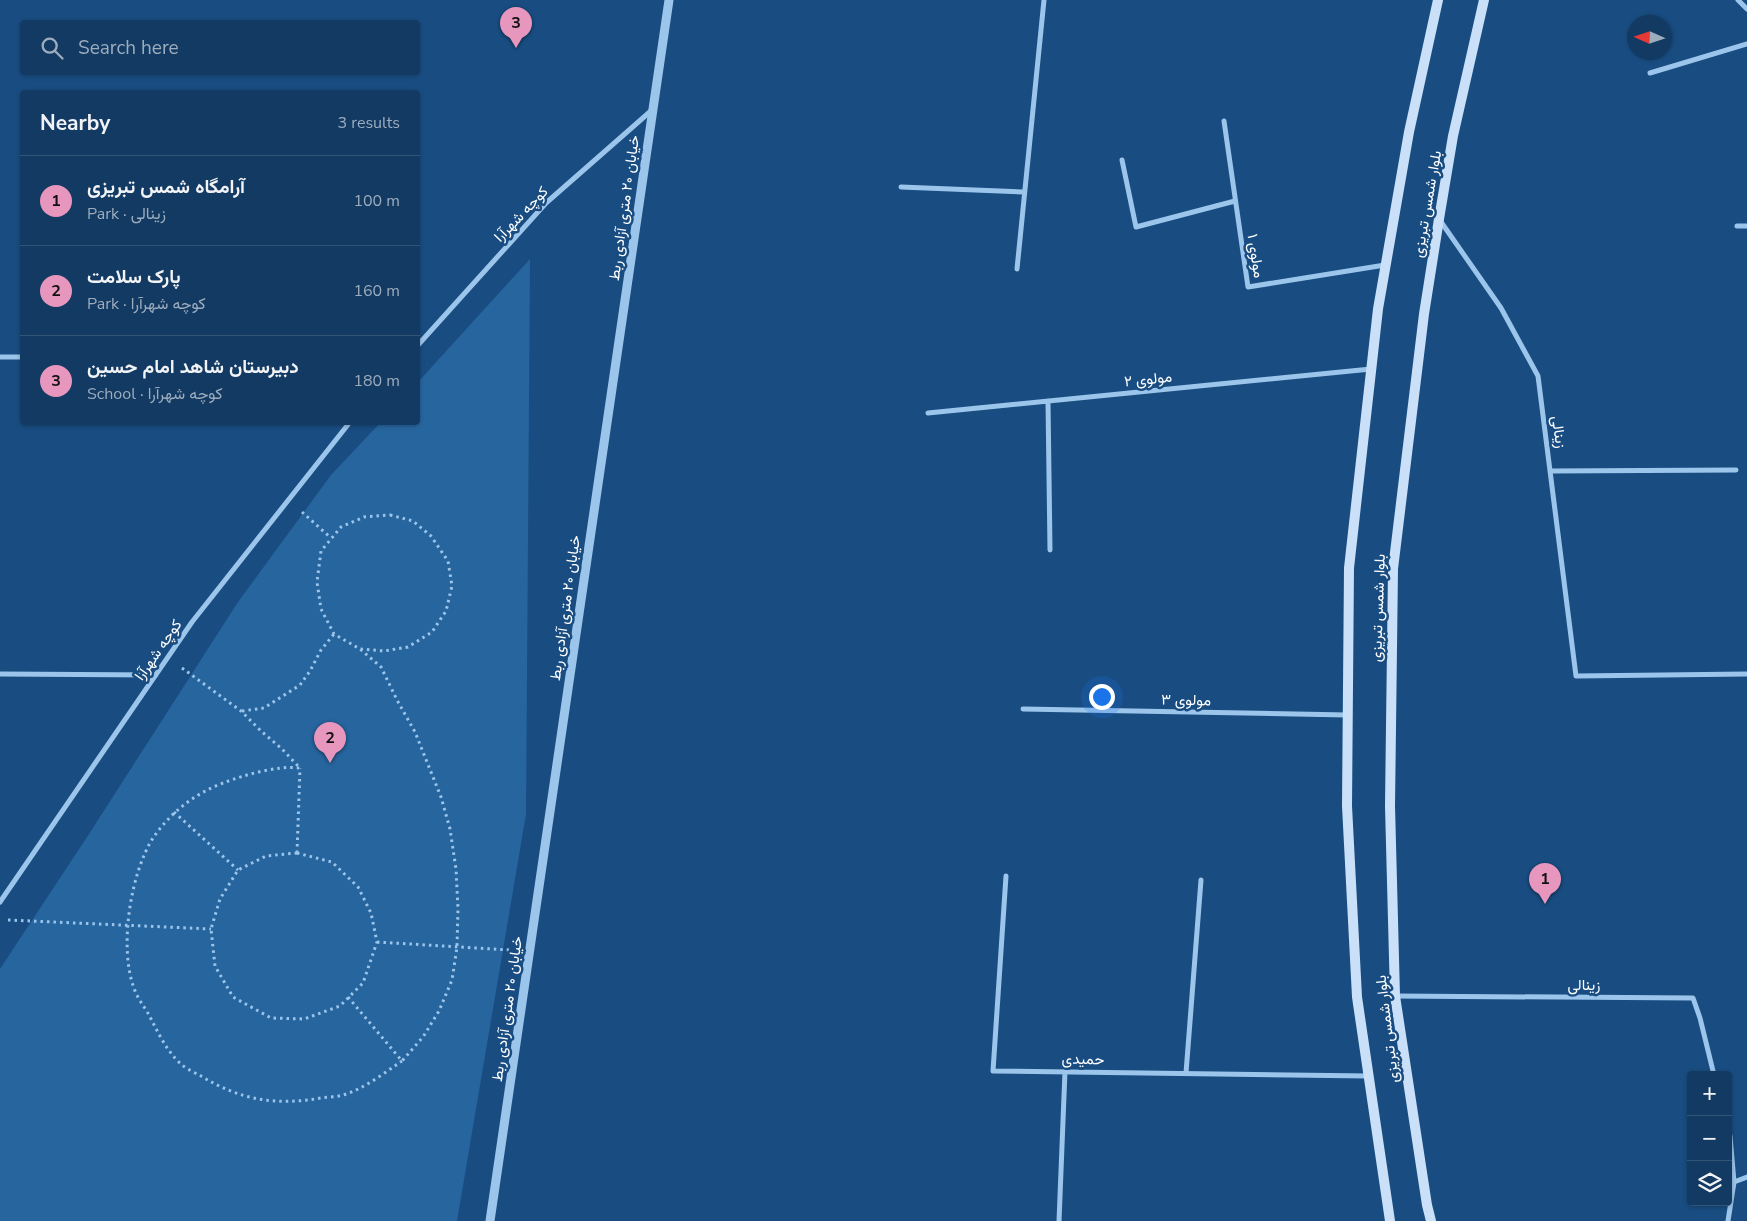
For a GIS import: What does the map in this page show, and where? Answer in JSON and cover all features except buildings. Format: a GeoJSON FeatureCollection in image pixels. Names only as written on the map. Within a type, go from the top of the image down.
{"type":"FeatureCollection","features":[{"type":"Feature","properties":{"kind":"main road","name":"بلوار شمس تبریزی"},"geometry":{"type":"LineString","coordinates":[[1390,1221],[1357,996],[1348,806],[1349,568],[1378,309],[1409,132],[1438,0]]}},
{"type":"Feature","properties":{"kind":"main road","name":"بلوار شمس تبریزی"},"geometry":{"type":"LineString","coordinates":[[1431,1221],[1395,996],[1390,806],[1393,569],[1424,314],[1439,219],[1453,136],[1484,0]]}},
{"type":"Feature","properties":{"kind":"street","name":"خیابان ۲۰ متری آزادی ربط"},"geometry":{"type":"LineString","coordinates":[[490,1221],[669,0]]}},
{"type":"Feature","properties":{"kind":"street"},"geometry":{"type":"LineString","coordinates":[[1017,269],[1044,0]]}},
{"type":"Feature","properties":{"kind":"street"},"geometry":{"type":"LineString","coordinates":[[1738,0],[1747,9]]}},
{"type":"Feature","properties":{"kind":"street"},"geometry":{"type":"LineString","coordinates":[[1650,73],[1747,44]]}},
{"type":"Feature","properties":{"kind":"street","name":"کوچه شهرآرا"},"geometry":{"type":"LineString","coordinates":[[420,343],[546,204],[652,110]]}},
{"type":"Feature","properties":{"kind":"street","name":"مولوی ۱"},"geometry":{"type":"LineString","coordinates":[[1224,121],[1248,287],[1386,265]]}},
{"type":"Feature","properties":{"kind":"street"},"geometry":{"type":"LineString","coordinates":[[1122,160],[1136,227],[1235,201]]}},
{"type":"Feature","properties":{"kind":"street"},"geometry":{"type":"LineString","coordinates":[[901,187],[1024,192]]}},
{"type":"Feature","properties":{"kind":"street","name":"زینالی"},"geometry":{"type":"LineString","coordinates":[[1439,219],[1501,308],[1538,376],[1576,676],[1747,674]]}},
{"type":"Feature","properties":{"kind":"street"},"geometry":{"type":"LineString","coordinates":[[1737,226],[1747,226]]}},
{"type":"Feature","properties":{"kind":"street"},"geometry":{"type":"LineString","coordinates":[[0,357],[20,357]]}},
{"type":"Feature","properties":{"kind":"street","name":"مولوی ۲"},"geometry":{"type":"LineString","coordinates":[[928,413],[1371,369]]}},
{"type":"Feature","properties":{"kind":"street"},"geometry":{"type":"LineString","coordinates":[[1048,401],[1050,550]]}},
{"type":"Feature","properties":{"kind":"street","name":"کوچه شهرآرا"},"geometry":{"type":"LineString","coordinates":[[0,902],[192,622],[348,425]]}},
{"type":"Feature","properties":{"kind":"street"},"geometry":{"type":"LineString","coordinates":[[1551,471],[1736,470]]}},
{"type":"Feature","properties":{"kind":"street"},"geometry":{"type":"LineString","coordinates":[[0,674],[156,675]]}},
{"type":"Feature","properties":{"kind":"street","name":"مولوی ۳"},"geometry":{"type":"LineString","coordinates":[[1023,710],[1348,715]]}},
{"type":"Feature","properties":{"kind":"street","name":"حمیدی"},"geometry":{"type":"LineString","coordinates":[[1006,876],[993,1071],[1368,1076]]}},
{"type":"Feature","properties":{"kind":"street"},"geometry":{"type":"LineString","coordinates":[[1186,1073],[1201,880]]}},
{"type":"Feature","properties":{"kind":"street","name":"زینالی"},"geometry":{"type":"LineString","coordinates":[[1395,996],[1692,998],[1700,1018],[1713,1071]]}},
{"type":"Feature","properties":{"kind":"street"},"geometry":{"type":"LineString","coordinates":[[1059,1221],[1065,1071]]}},
{"type":"Feature","properties":{"kind":"street"},"geometry":{"type":"LineString","coordinates":[[1728,1221],[1734,1182],[1732,1159]]}},
{"type":"Feature","properties":{"kind":"street"},"geometry":{"type":"LineString","coordinates":[[1734,1182],[1747,1177]]}},
{"type":"Feature","properties":{"kind":"path"},"geometry":{"type":"LineString","coordinates":[[288,500],[331,538]]}},
{"type":"Feature","properties":{"kind":"path"},"geometry":{"type":"LineString","coordinates":[[300,768],[291,767],[268,771],[229,781],[204,790],[174,812],[153,839],[139,868],[127,926],[126,950],[134,988],[163,1044],[182,1065],[213,1084],[245,1097],[275,1102],[304,1101],[344,1095],[402,1061],[423,1037],[439,1011],[452,980],[457,947],[456,869],[450,828],[441,797],[415,732],[396,700],[381,667],[360,650],[334,634],[321,609],[317,582],[321,550],[341,527],[364,517],[390,515],[413,521],[431,536],[448,561],[452,586],[446,610],[432,632],[408,647],[384,651],[360,650]]}},
{"type":"Feature","properties":{"kind":"path"},"geometry":{"type":"LineString","coordinates":[[241,712],[264,708],[300,685],[321,650],[334,634]]}},
{"type":"Feature","properties":{"kind":"path"},"geometry":{"type":"LineString","coordinates":[[168,658],[241,712],[300,768],[297,853]]}},
{"type":"Feature","properties":{"kind":"path"},"geometry":{"type":"LineString","coordinates":[[174,812],[238,870]]}},
{"type":"Feature","properties":{"kind":"path"},"geometry":{"type":"LineString","coordinates":[[297,853],[332,862],[358,887],[371,913],[377,942],[363,983],[340,1006],[304,1019],[271,1018],[234,997],[215,966],[211,929],[220,899],[238,870],[266,856],[297,853]]}},
{"type":"Feature","properties":{"kind":"path"},"geometry":{"type":"LineString","coordinates":[[0,920],[211,929]]}},
{"type":"Feature","properties":{"kind":"path"},"geometry":{"type":"LineString","coordinates":[[377,942],[530,951]]}},
{"type":"Feature","properties":{"kind":"path"},"geometry":{"type":"LineString","coordinates":[[348,997],[402,1061]]}},
{"type":"Feature","properties":{"kind":"shaded area"},"geometry":{"type":"Polygon","coordinates":[[[530,259],[526,814],[457,1221],[0,1221],[0,969],[238,602],[331,475],[378,425],[420,425],[420,380],[530,259]]]}},
{"type":"Feature","properties":{"kind":"place","name":"دبیرستان شاهد امام حسین"},"geometry":{"type":"Point","coordinates":[516,48]}},
{"type":"Feature","properties":{"kind":"place","name":"پارک سلامت"},"geometry":{"type":"Point","coordinates":[330,763]}},
{"type":"Feature","properties":{"kind":"place","name":"آرامگاه شمس تبریزی"},"geometry":{"type":"Point","coordinates":[1545,904]}}]}
